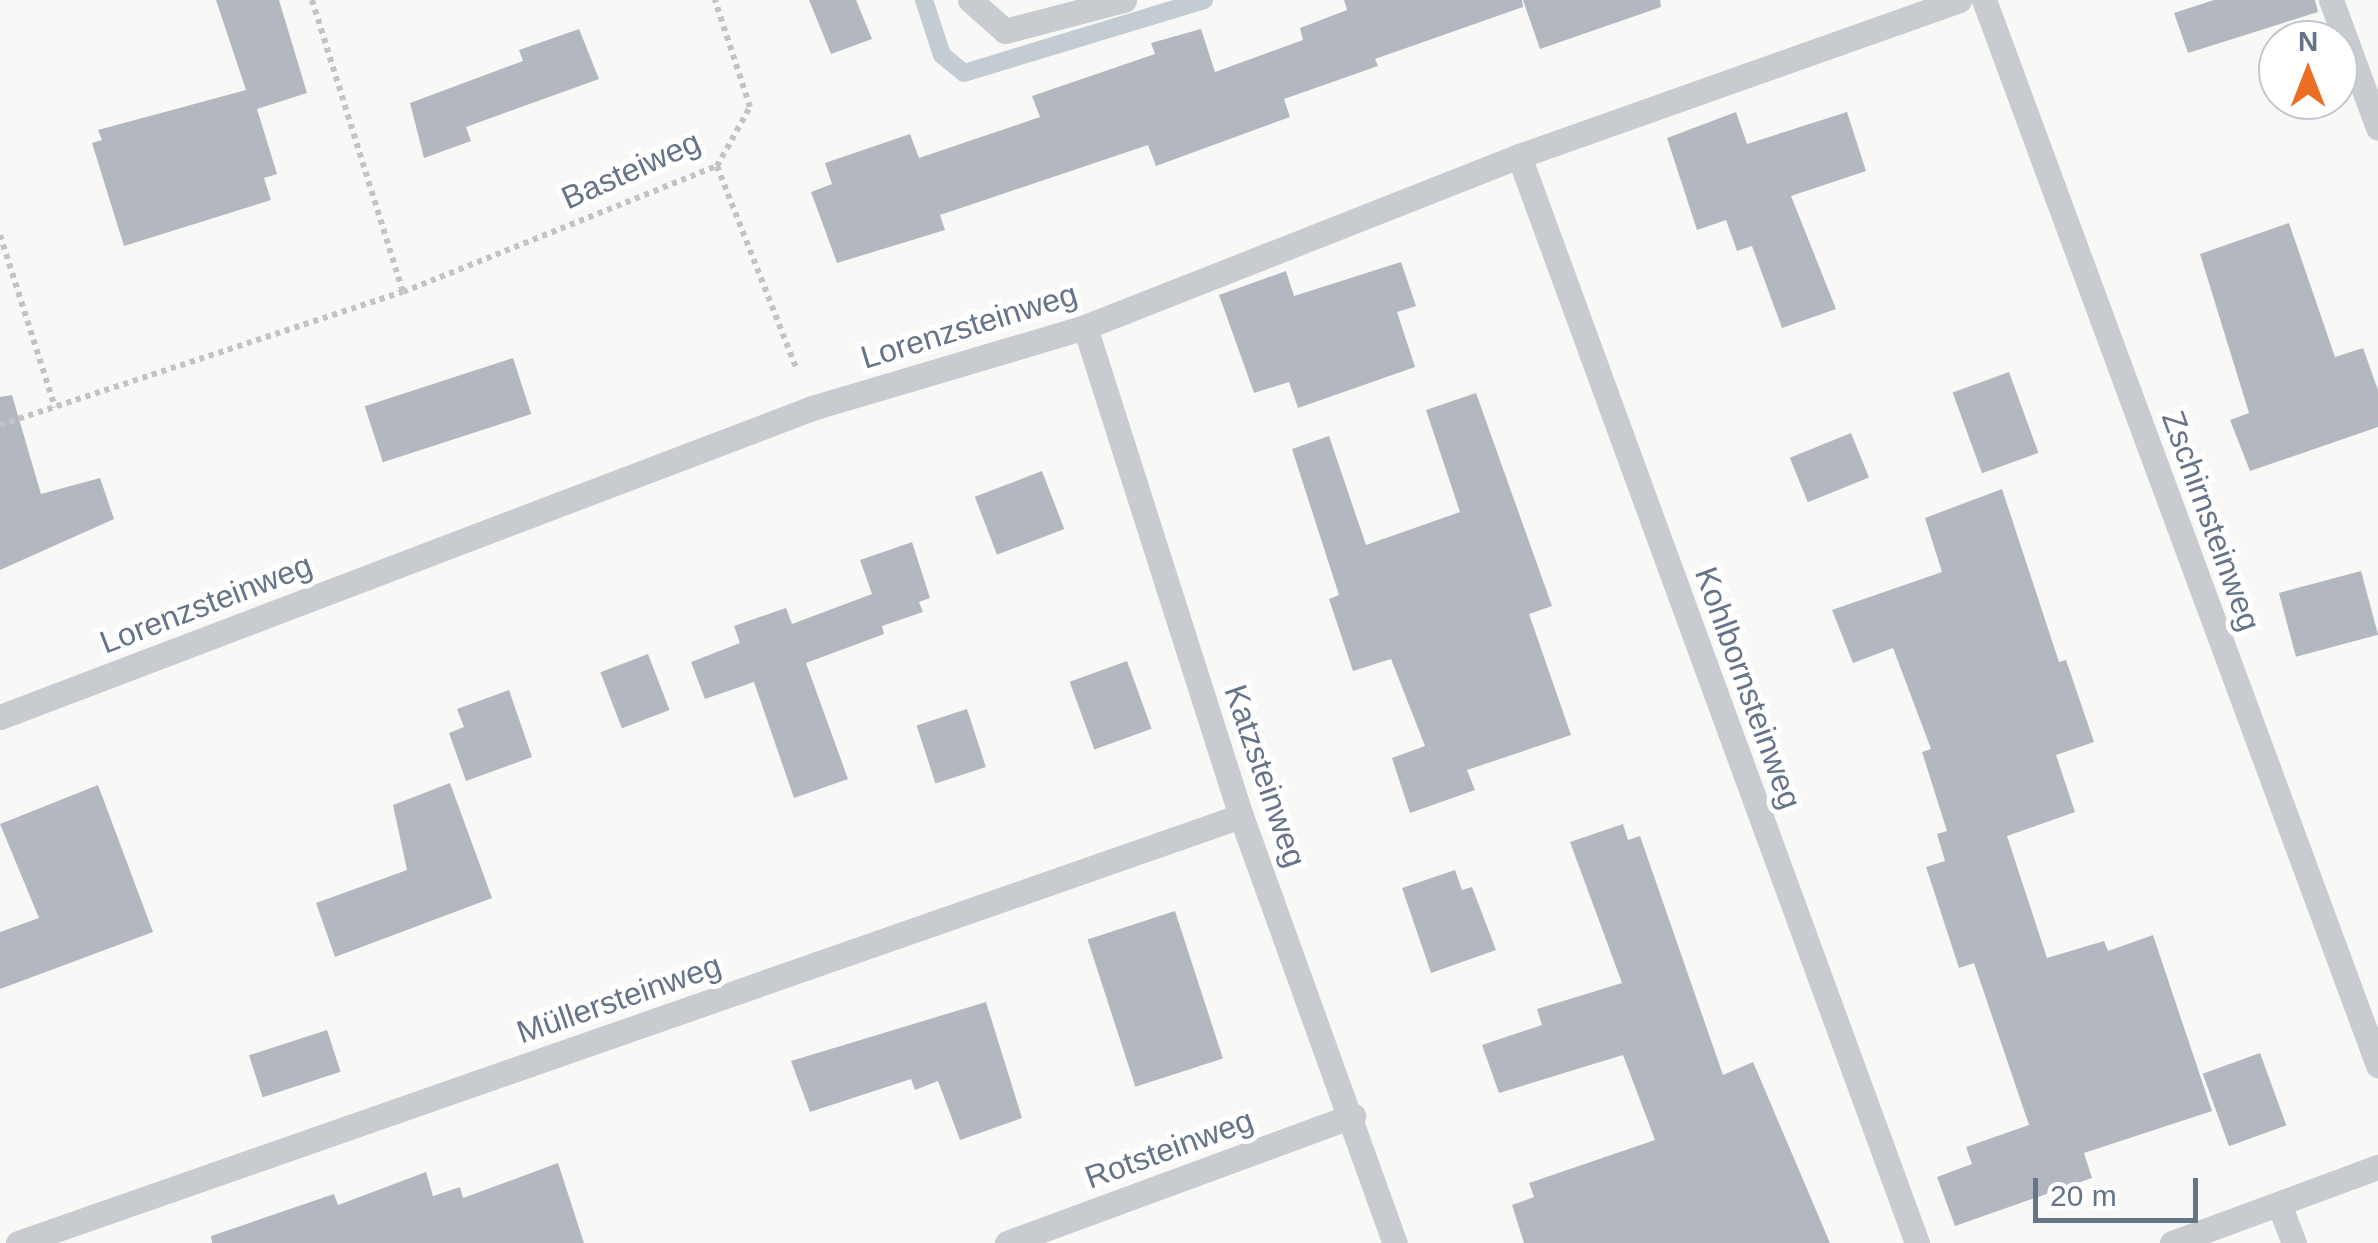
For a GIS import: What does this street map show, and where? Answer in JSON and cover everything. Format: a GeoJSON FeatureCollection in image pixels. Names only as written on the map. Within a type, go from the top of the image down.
{"type":"FeatureCollection","features":[{"type":"Feature","properties":{"kind":"lane"},"geometry":{"type":"LineString","coordinates":[[970,0],[1006,32],[1124,0]]}},
{"type":"Feature","properties":{"kind":"lane","name":"Lorenzsteinweg"},"geometry":{"type":"LineString","coordinates":[[0,718],[812,408],[1085,326],[1519,156],[1958,0]]}},
{"type":"Feature","properties":{"kind":"lane","name":"Zschirnsteinweg"},"geometry":{"type":"LineString","coordinates":[[1984,0],[2378,1066]]}},
{"type":"Feature","properties":{"kind":"lane"},"geometry":{"type":"LineString","coordinates":[[2331,0],[2378,128]]}},
{"type":"Feature","properties":{"kind":"lane","name":"Kohlbornsteinweg"},"geometry":{"type":"LineString","coordinates":[[1519,156],[1917,1243]]}},
{"type":"Feature","properties":{"kind":"lane","name":"Katzsteinweg"},"geometry":{"type":"LineString","coordinates":[[1085,326],[1242,816],[1353,1116],[1395,1243]]}},
{"type":"Feature","properties":{"kind":"lane","name":"Müllersteinweg"},"geometry":{"type":"LineString","coordinates":[[18,1243],[1242,816]]}},
{"type":"Feature","properties":{"kind":"lane","name":"Rotsteinweg"},"geometry":{"type":"LineString","coordinates":[[1008,1243],[1353,1116]]}},
{"type":"Feature","properties":{"kind":"lane"},"geometry":{"type":"LineString","coordinates":[[2172,1243],[2378,1167]]}},
{"type":"Feature","properties":{"kind":"lane"},"geometry":{"type":"LineString","coordinates":[[2279,1204],[2294,1243]]}},
{"type":"Feature","properties":{"kind":"path"},"geometry":{"type":"LineString","coordinates":[[312,0],[403,292]]}},
{"type":"Feature","properties":{"kind":"path","name":"Basteiweg"},"geometry":{"type":"LineString","coordinates":[[0,425],[403,292],[717,166],[750,107],[715,0]]}},
{"type":"Feature","properties":{"kind":"path"},"geometry":{"type":"LineString","coordinates":[[717,166],[812,408]]}},
{"type":"Feature","properties":{"kind":"path"},"geometry":{"type":"LineString","coordinates":[[0,236],[54,407]]}},
{"type":"Feature","properties":{"kind":"building"},"geometry":{"type":"Polygon","coordinates":[[[216,0],[279,0],[307,93],[257,109],[277,174],[264,178],[271,200],[124,246],[92,143],[102,140],[98,130],[246,90],[216,0]]]}},
{"type":"Feature","properties":{"kind":"building"},"geometry":{"type":"Polygon","coordinates":[[[809,0],[856,0],[872,39],[831,54],[809,0]]]}},
{"type":"Feature","properties":{"kind":"building"},"geometry":{"type":"Polygon","coordinates":[[[1344,0],[1522,0],[1523,7],[1375,59],[1378,66],[1284,99],[1290,117],[1156,166],[1148,145],[940,215],[945,230],[837,263],[811,192],[832,184],[825,163],[910,134],[919,158],[1040,117],[1032,96],[1155,54],[1151,43],[1201,29],[1215,72],[1303,40],[1300,28],[1347,10],[1344,0]]]}},
{"type":"Feature","properties":{"kind":"building"},"geometry":{"type":"Polygon","coordinates":[[[1523,0],[1660,0],[1661,7],[1540,49],[1523,0]]]}},
{"type":"Feature","properties":{"kind":"building"},"geometry":{"type":"Polygon","coordinates":[[[2214,0],[2315,0],[2318,12],[2293,20],[2258,20],[2258,31],[2188,53],[2174,13],[2214,0]]]}},
{"type":"Feature","properties":{"kind":"building"},"geometry":{"type":"Polygon","coordinates":[[[579,29],[599,79],[466,127],[471,141],[424,158],[410,103],[523,61],[519,50],[579,29]]]}},
{"type":"Feature","properties":{"kind":"building"},"geometry":{"type":"Polygon","coordinates":[[[1736,112],[1747,144],[1847,112],[1866,171],[1791,196],[1836,309],[1782,328],[1752,246],[1737,251],[1726,220],[1697,230],[1667,138],[1736,112]]]}},
{"type":"Feature","properties":{"kind":"building"},"geometry":{"type":"Polygon","coordinates":[[[2289,223],[2335,357],[2363,348],[2378,390],[2378,427],[2250,471],[2230,420],[2249,413],[2200,254],[2289,223]]]}},
{"type":"Feature","properties":{"kind":"building"},"geometry":{"type":"Polygon","coordinates":[[[1401,262],[1416,306],[1397,312],[1415,367],[1298,408],[1289,382],[1254,393],[1219,295],[1286,271],[1294,296],[1401,262]]]}},
{"type":"Feature","properties":{"kind":"building"},"geometry":{"type":"Polygon","coordinates":[[[513,358],[531,414],[383,462],[365,406],[513,358]]]}},
{"type":"Feature","properties":{"kind":"building"},"geometry":{"type":"Polygon","coordinates":[[[2009,372],[2038,453],[1982,473],[1953,393],[2009,372]]]}},
{"type":"Feature","properties":{"kind":"building"},"geometry":{"type":"Polygon","coordinates":[[[1476,393],[1552,606],[1529,614],[1571,735],[1467,770],[1475,790],[1410,813],[1392,758],[1425,746],[1391,659],[1353,671],[1329,599],[1339,595],[1292,449],[1329,436],[1366,545],[1460,512],[1426,410],[1476,393]]]}},
{"type":"Feature","properties":{"kind":"building"},"geometry":{"type":"Polygon","coordinates":[[[12,395],[41,494],[100,478],[114,519],[0,570],[0,397],[12,395]]]}},
{"type":"Feature","properties":{"kind":"building"},"geometry":{"type":"Polygon","coordinates":[[[1851,433],[1869,478],[1808,502],[1790,458],[1851,433]]]}},
{"type":"Feature","properties":{"kind":"building"},"geometry":{"type":"Polygon","coordinates":[[[1042,471],[1064,529],[997,555],[975,497],[1042,471]]]}},
{"type":"Feature","properties":{"kind":"building"},"geometry":{"type":"Polygon","coordinates":[[[2002,489],[2059,662],[2066,660],[2094,742],[2056,755],[2075,812],[2007,836],[2047,958],[2104,941],[2108,951],[2153,935],[2212,1111],[2084,1153],[2092,1178],[1955,1226],[1937,1177],[1972,1164],[1966,1147],[2029,1125],[1974,963],[1959,968],[1926,867],[1945,861],[1937,834],[1947,831],[1922,752],[1931,749],[1893,648],[1853,663],[1832,610],[1942,572],[1925,518],[2002,489]]]}},
{"type":"Feature","properties":{"kind":"building"},"geometry":{"type":"Polygon","coordinates":[[[912,542],[930,598],[919,602],[923,612],[882,626],[884,634],[806,663],[848,779],[794,798],[754,682],[705,699],[691,662],[740,643],[734,626],[786,608],[792,624],[872,594],[860,560],[912,542]]]}},
{"type":"Feature","properties":{"kind":"building"},"geometry":{"type":"Polygon","coordinates":[[[2361,571],[2378,635],[2296,657],[2279,593],[2361,571]]]}},
{"type":"Feature","properties":{"kind":"building"},"geometry":{"type":"Polygon","coordinates":[[[648,654],[670,710],[622,728],[600,672],[648,654]]]}},
{"type":"Feature","properties":{"kind":"building"},"geometry":{"type":"Polygon","coordinates":[[[1127,661],[1152,729],[1094,750],[1070,682],[1127,661]]]}},
{"type":"Feature","properties":{"kind":"building"},"geometry":{"type":"Polygon","coordinates":[[[509,690],[532,757],[466,781],[449,733],[464,727],[457,709],[509,690]]]}},
{"type":"Feature","properties":{"kind":"building"},"geometry":{"type":"Polygon","coordinates":[[[967,709],[986,767],[935,783],[917,725],[967,709]]]}},
{"type":"Feature","properties":{"kind":"building"},"geometry":{"type":"Polygon","coordinates":[[[450,783],[492,898],[335,957],[316,903],[407,870],[393,805],[450,783]]]}},
{"type":"Feature","properties":{"kind":"building"},"geometry":{"type":"Polygon","coordinates":[[[98,785],[153,932],[0,989],[0,932],[39,918],[0,824],[98,785]]]}},
{"type":"Feature","properties":{"kind":"building"},"geometry":{"type":"Polygon","coordinates":[[[1623,824],[1628,840],[1640,836],[1723,1075],[1753,1062],[1830,1243],[1524,1243],[1512,1205],[1534,1197],[1529,1183],[1655,1140],[1623,1055],[1499,1093],[1482,1045],[1542,1025],[1537,1009],[1622,983],[1570,842],[1623,824]]]}},
{"type":"Feature","properties":{"kind":"building"},"geometry":{"type":"Polygon","coordinates":[[[1455,870],[1462,890],[1472,887],[1496,950],[1431,973],[1402,888],[1455,870]]]}},
{"type":"Feature","properties":{"kind":"building"},"geometry":{"type":"Polygon","coordinates":[[[1175,911],[1223,1058],[1135,1087],[1088,939],[1175,911]]]}},
{"type":"Feature","properties":{"kind":"building"},"geometry":{"type":"Polygon","coordinates":[[[986,1002],[1022,1118],[960,1140],[938,1081],[915,1090],[911,1079],[810,1112],[791,1061],[986,1002]]]}},
{"type":"Feature","properties":{"kind":"building"},"geometry":{"type":"Polygon","coordinates":[[[327,1030],[341,1072],[263,1097],[249,1055],[327,1030]]]}},
{"type":"Feature","properties":{"kind":"building"},"geometry":{"type":"Polygon","coordinates":[[[2260,1053],[2286,1125],[2229,1146],[2203,1074],[2260,1053]]]}},
{"type":"Feature","properties":{"kind":"building"},"geometry":{"type":"Polygon","coordinates":[[[558,1163],[584,1243],[212,1243],[211,1236],[334,1194],[338,1205],[426,1172],[433,1196],[460,1187],[463,1198],[558,1163]]]}},
{"type":"Feature","properties":{"kind":"waterway"},"geometry":{"type":"LineString","coordinates":[[924,0],[942,55],[964,73],[1204,0]]}}]}
